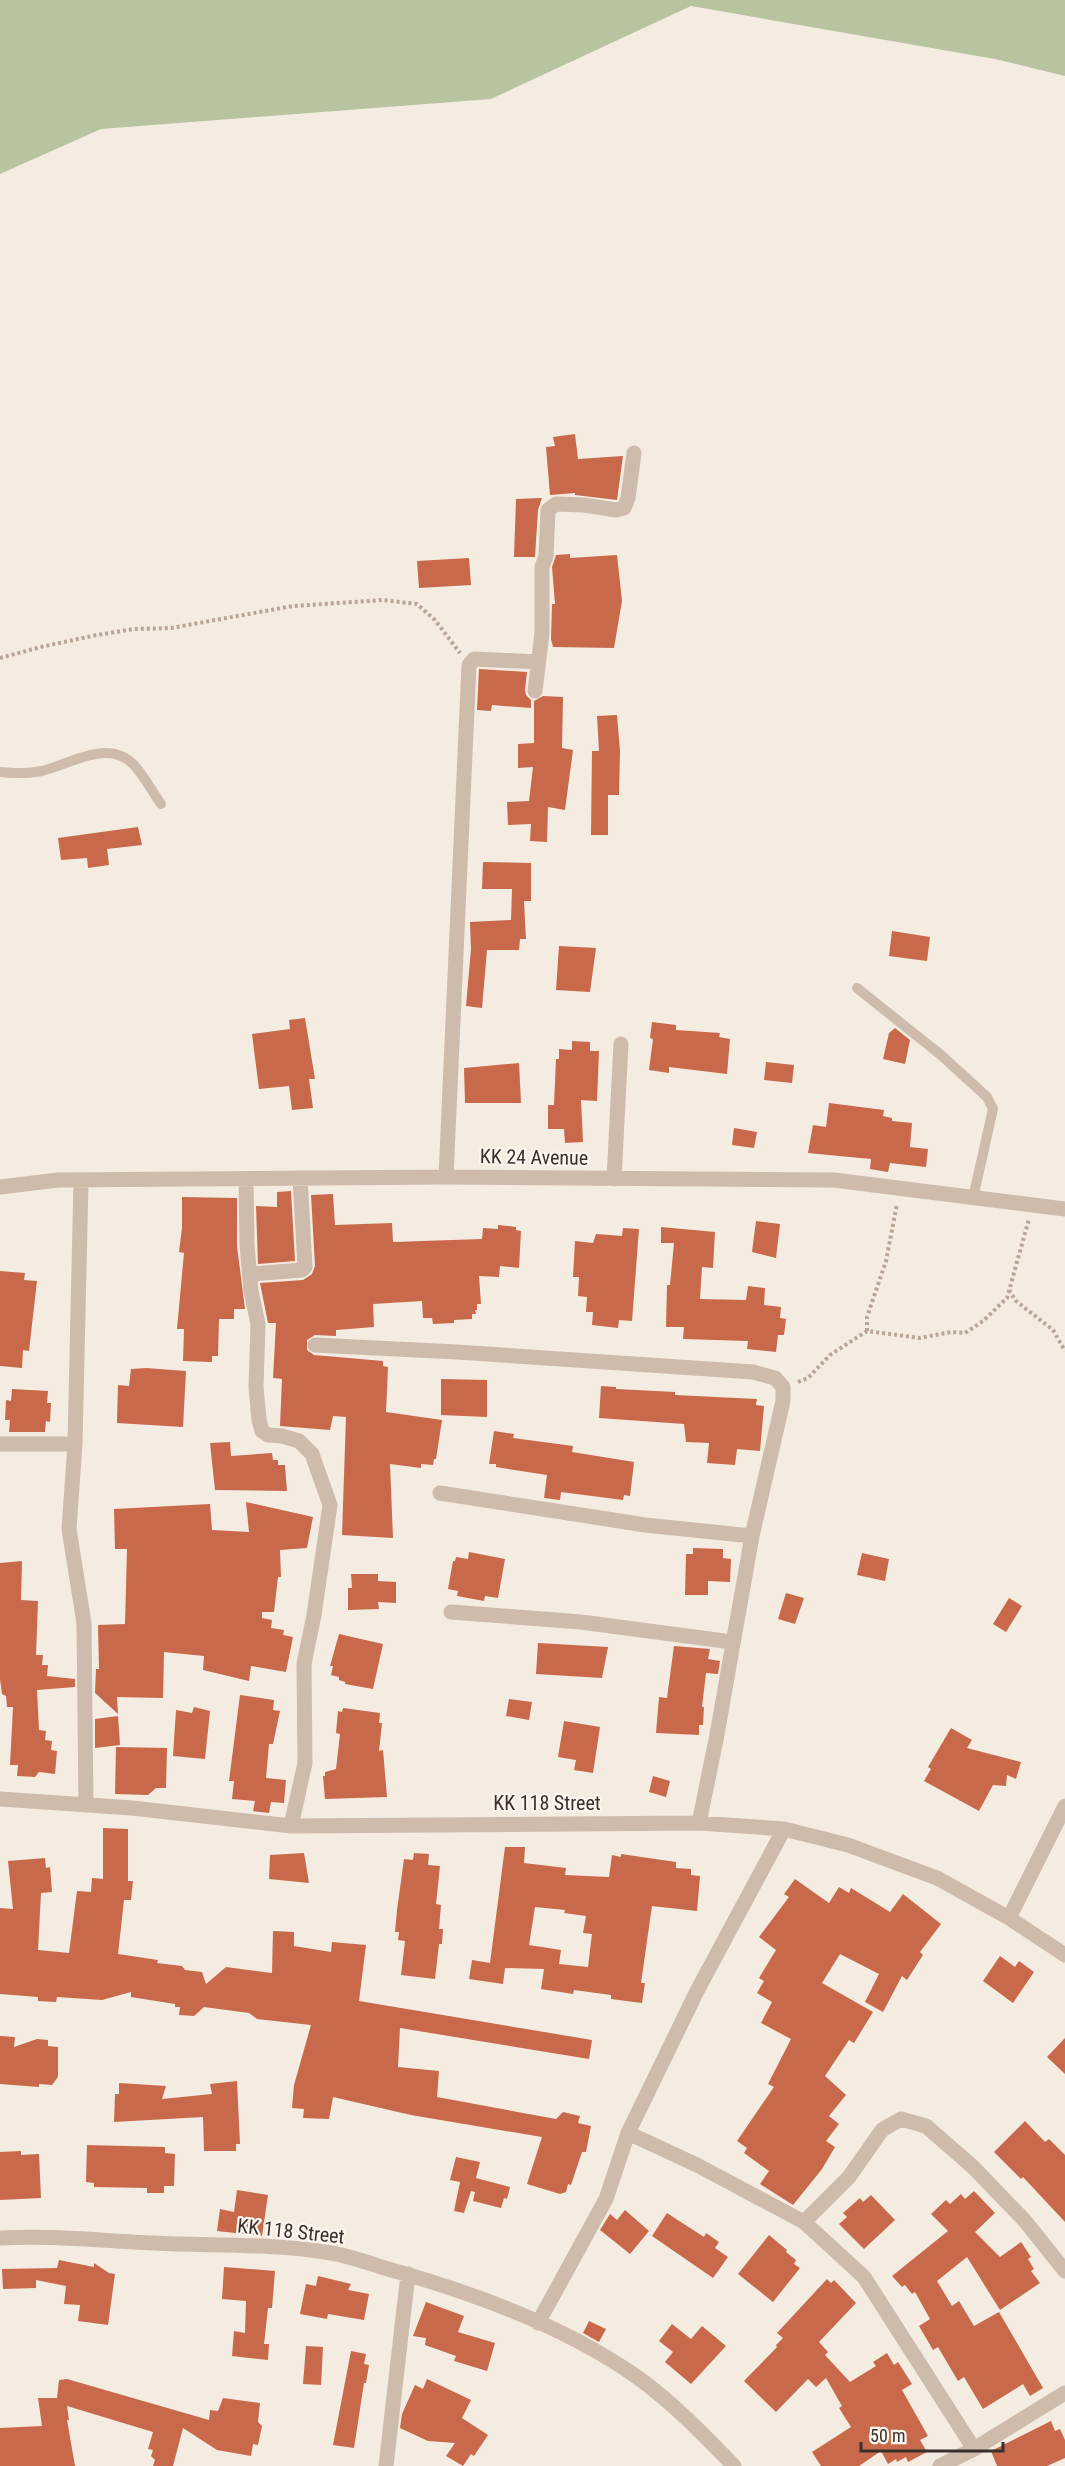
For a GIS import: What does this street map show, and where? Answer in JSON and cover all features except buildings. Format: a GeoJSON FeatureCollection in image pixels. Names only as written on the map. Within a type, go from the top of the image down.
{"type":"FeatureCollection","features":[{"type":"Feature","properties":{"kind":"street"},"geometry":{"type":"LineString","coordinates":[[535,691],[542,633],[542,567],[546,556],[548,510],[556,504],[616,510],[624,508],[628,498],[633,453]]}},
{"type":"Feature","properties":{"kind":"street"},"geometry":{"type":"LineString","coordinates":[[446,1177],[469,665],[474,659],[538,662]]}},
{"type":"Feature","properties":{"kind":"street"},"geometry":{"type":"LineString","coordinates":[[614,1179],[621,1044]]}},
{"type":"Feature","properties":{"kind":"street","name":"KK 24 Avenue"},"geometry":{"type":"LineString","coordinates":[[0,1187],[58,1180],[446,1177],[834,1180],[1065,1209]]}},
{"type":"Feature","properties":{"kind":"street"},"geometry":{"type":"LineString","coordinates":[[250,1274],[302,1270],[305,1267],[300,1178]]}},
{"type":"Feature","properties":{"kind":"street"},"geometry":{"type":"LineString","coordinates":[[246,1179],[250,1274],[258,1324],[256,1387],[259,1420],[262,1431],[268,1435],[299,1441],[312,1454],[330,1505],[314,1615],[304,1664],[305,1763],[291,1826]]}},
{"type":"Feature","properties":{"kind":"street"},"geometry":{"type":"LineString","coordinates":[[81,1181],[75,1444],[69,1529],[84,1623],[86,1805]]}},
{"type":"Feature","properties":{"kind":"street"},"geometry":{"type":"LineString","coordinates":[[315,1345],[753,1372],[775,1378],[783,1387],[783,1401],[752,1536],[717,1740],[699,1823]]}},
{"type":"Feature","properties":{"kind":"street"},"geometry":{"type":"LineString","coordinates":[[0,1444],[75,1444]]}},
{"type":"Feature","properties":{"kind":"street"},"geometry":{"type":"LineString","coordinates":[[440,1493],[645,1524],[752,1536]]}},
{"type":"Feature","properties":{"kind":"street"},"geometry":{"type":"LineString","coordinates":[[451,1612],[581,1622],[732,1642]]}},
{"type":"Feature","properties":{"kind":"street","name":"KK 118 Street"},"geometry":{"type":"LineString","coordinates":[[0,1799],[86,1805],[291,1826],[699,1823],[784,1828],[848,1845],[937,1878],[1009,1918],[1065,1955]]}},
{"type":"Feature","properties":{"kind":"street"},"geometry":{"type":"LineString","coordinates":[[1009,1918],[1065,1806]]}},
{"type":"Feature","properties":{"kind":"street"},"geometry":{"type":"LineString","coordinates":[[538,2323],[606,2199],[628,2133],[697,1991],[784,1828]]}},
{"type":"Feature","properties":{"kind":"street"},"geometry":{"type":"LineString","coordinates":[[804,2222],[849,2177],[882,2130],[901,2119],[912,2120],[926,2126],[973,2167],[1025,2221],[1065,2271]]}},
{"type":"Feature","properties":{"kind":"street"},"geometry":{"type":"LineString","coordinates":[[628,2133],[697,2165],[804,2222],[864,2277],[974,2449]]}},
{"type":"Feature","properties":{"kind":"street","name":"KK 118 Street"},"geometry":{"type":"LineString","coordinates":[[0,2238],[40,2235],[154,2243],[265,2245],[332,2253],[408,2274],[492,2302],[569,2337],[637,2377],[698,2428],[734,2466]]}},
{"type":"Feature","properties":{"kind":"street"},"geometry":{"type":"LineString","coordinates":[[386,2466],[408,2274]]}},
{"type":"Feature","properties":{"kind":"street"},"geometry":{"type":"LineString","coordinates":[[940,2466],[974,2449],[1065,2393]]}},
{"type":"Feature","properties":{"kind":"lane"},"geometry":{"type":"LineString","coordinates":[[0,772],[23,774],[44,770],[88,755],[103,753],[120,756],[133,764],[161,804]]}},
{"type":"Feature","properties":{"kind":"lane"},"geometry":{"type":"LineString","coordinates":[[857,988],[941,1055],[987,1097],[993,1108],[973,1198]]}},
{"type":"Feature","properties":{"kind":"path"},"geometry":{"type":"LineString","coordinates":[[0,658],[45,646],[134,629],[171,628],[293,606],[383,600],[417,604],[435,620],[469,665]]}},
{"type":"Feature","properties":{"kind":"path"},"geometry":{"type":"LineString","coordinates":[[867,1331],[872,1299],[886,1261],[899,1188]]}},
{"type":"Feature","properties":{"kind":"path"},"geometry":{"type":"LineString","coordinates":[[783,1387],[808,1378],[830,1355],[867,1331],[921,1338],[951,1332],[965,1333],[983,1322],[1007,1298],[1008,1289],[1022,1252],[1033,1205]]}},
{"type":"Feature","properties":{"kind":"path"},"geometry":{"type":"LineString","coordinates":[[1008,1289],[1016,1301],[1053,1330],[1065,1351]]}},
{"type":"Feature","properties":{"kind":"green space"},"geometry":{"type":"Polygon","coordinates":[[[0,0],[1065,0],[1065,76],[995,59],[691,6],[491,99],[101,129],[0,174],[0,0]]]}}]}
